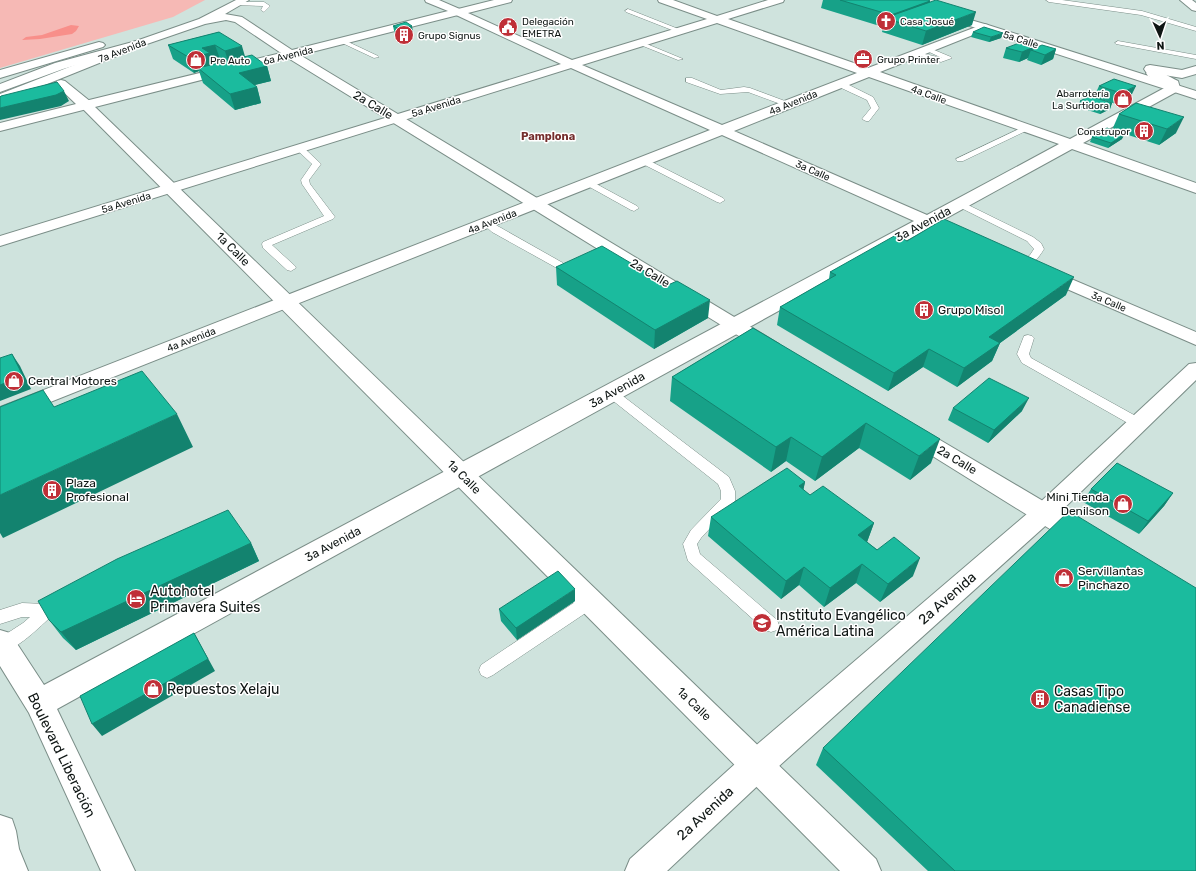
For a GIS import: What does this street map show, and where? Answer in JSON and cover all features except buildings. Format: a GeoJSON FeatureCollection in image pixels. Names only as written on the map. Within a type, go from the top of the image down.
{"type":"FeatureCollection","features":[{"type":"Feature","properties":{"kind":"main road","name":"7a Avenida"},"geometry":{"type":"LineString","coordinates":[[0,74],[57,58],[180,19],[221,0]]}},
{"type":"Feature","properties":{"kind":"main road","name":"3a Calle"},"geometry":{"type":"LineString","coordinates":[[430,0],[948,231]]}},
{"type":"Feature","properties":{"kind":"main road","name":"6a Avenida"},"geometry":{"type":"LineString","coordinates":[[0,127],[507,0]]}},
{"type":"Feature","properties":{"kind":"main road","name":"4a Calle"},"geometry":{"type":"LineString","coordinates":[[662,0],[1196,188]]}},
{"type":"Feature","properties":{"kind":"main road","name":"5a Avenida"},"geometry":{"type":"LineString","coordinates":[[0,241],[780,0]]}},
{"type":"Feature","properties":{"kind":"main road","name":"5a Calle"},"geometry":{"type":"LineString","coordinates":[[890,0],[1185,86],[1196,95]]}},
{"type":"Feature","properties":{"kind":"main road","name":"5a Calle"},"geometry":{"type":"LineString","coordinates":[[917,0],[999,23],[1134,66],[1174,84],[1185,86]]}},
{"type":"Feature","properties":{"kind":"main road","name":"7a Avenida"},"geometry":{"type":"LineString","coordinates":[[0,99],[140,43],[203,21],[241,2]]}},
{"type":"Feature","properties":{"kind":"main road","name":"2a Calle"},"geometry":{"type":"LineString","coordinates":[[203,21],[226,17],[238,19],[290,54],[789,358]]}},
{"type":"Feature","properties":{"kind":"main road","name":"4a Avenida"},"geometry":{"type":"LineString","coordinates":[[0,414],[840,84],[932,46],[984,27]]}},
{"type":"Feature","properties":{"kind":"main road"},"geometry":{"type":"LineString","coordinates":[[0,88],[59,66],[140,43]]}},
{"type":"Feature","properties":{"kind":"main road"},"geometry":{"type":"LineString","coordinates":[[0,79],[57,58]]}},
{"type":"Feature","properties":{"kind":"main road"},"geometry":{"type":"LineString","coordinates":[[1134,66],[1182,74],[1196,70]]}},
{"type":"Feature","properties":{"kind":"main road","name":"3a Avenida"},"geometry":{"type":"LineString","coordinates":[[39,703],[1070,144],[1185,86],[1196,77]]}},
{"type":"Feature","properties":{"kind":"main road","name":"1a Calle"},"geometry":{"type":"LineString","coordinates":[[61,84],[86,105],[171,188],[864,871]]}},
{"type":"Feature","properties":{"kind":"main road","name":"3a Calle"},"geometry":{"type":"LineString","coordinates":[[1010,258],[1196,338]]}},
{"type":"Feature","properties":{"kind":"main road","name":"2a Avenida"},"geometry":{"type":"LineString","coordinates":[[642,871],[757,765],[1044,513],[1196,369]]}},
{"type":"Feature","properties":{"kind":"main road","name":"2a Calle"},"geometry":{"type":"LineString","coordinates":[[896,423],[1097,545]]}},
{"type":"Feature","properties":{"kind":"main road","name":"Boulevard Liberación"},"geometry":{"type":"LineString","coordinates":[[1,635],[39,703],[118,871]]}},
{"type":"Feature","properties":{"kind":"lane"},"geometry":{"type":"LineString","coordinates":[[1049,0],[1142,13],[1196,29]]}},
{"type":"Feature","properties":{"kind":"lane"},"geometry":{"type":"LineString","coordinates":[[241,2],[264,4],[267,6],[264,10]]}},
{"type":"Feature","properties":{"kind":"lane"},"geometry":{"type":"LineString","coordinates":[[628,11],[679,31]]}},
{"type":"Feature","properties":{"kind":"lane"},"geometry":{"type":"LineString","coordinates":[[943,24],[954,18]]}},
{"type":"Feature","properties":{"kind":"lane"},"geometry":{"type":"LineString","coordinates":[[342,41],[376,57]]}},
{"type":"Feature","properties":{"kind":"lane"},"geometry":{"type":"LineString","coordinates":[[640,43],[680,59]]}},
{"type":"Feature","properties":{"kind":"lane"},"geometry":{"type":"LineString","coordinates":[[1118,43],[1196,57]]}},
{"type":"Feature","properties":{"kind":"lane"},"geometry":{"type":"LineString","coordinates":[[689,80],[720,92],[744,88],[789,104]]}},
{"type":"Feature","properties":{"kind":"lane"},"geometry":{"type":"LineString","coordinates":[[840,84],[870,99],[875,108],[866,119]]}},
{"type":"Feature","properties":{"kind":"lane"},"geometry":{"type":"LineString","coordinates":[[960,159],[1026,129]]}},
{"type":"Feature","properties":{"kind":"lane"},"geometry":{"type":"LineString","coordinates":[[291,268],[267,246],[267,244],[330,217],[306,184],[305,180],[317,164],[300,149]]}},
{"type":"Feature","properties":{"kind":"lane"},"geometry":{"type":"LineString","coordinates":[[644,161],[720,200]]}},
{"type":"Feature","properties":{"kind":"lane"},"geometry":{"type":"LineString","coordinates":[[588,183],[634,208]]}},
{"type":"Feature","properties":{"kind":"lane"},"geometry":{"type":"LineString","coordinates":[[960,204],[1030,239],[1037,245],[1039,249],[1034,257],[1024,264]]}},
{"type":"Feature","properties":{"kind":"lane"},"geometry":{"type":"LineString","coordinates":[[487,223],[495,230],[559,265]]}},
{"type":"Feature","properties":{"kind":"lane"},"geometry":{"type":"LineString","coordinates":[[1028,338],[1023,354],[1026,360],[1138,423]]}},
{"type":"Feature","properties":{"kind":"lane"},"geometry":{"type":"LineString","coordinates":[[611,393],[724,481],[728,491],[728,501],[696,534],[690,544],[693,557],[771,625]]}},
{"type":"Feature","properties":{"kind":"lane"},"geometry":{"type":"LineString","coordinates":[[1,635],[29,628],[47,611],[74,597]]}},
{"type":"Feature","properties":{"kind":"lane"},"geometry":{"type":"LineString","coordinates":[[487,670],[590,601]]}},
{"type":"Feature","properties":{"kind":"lane"},"geometry":{"type":"LineString","coordinates":[[1,635],[22,610],[47,611]]}},
{"type":"Feature","properties":{"kind":"shaded area"},"geometry":{"type":"Polygon","coordinates":[[[0,0],[205,0],[173,17],[0,68],[0,0]]]}},
{"type":"Feature","properties":{"kind":"shaded area"},"geometry":{"type":"Polygon","coordinates":[[[71,25],[79,26],[72,34],[22,40],[26,37],[42,35],[71,25]]]}},
{"type":"Feature","properties":{"kind":"place","name":"Casa Josué"},"geometry":{"type":"Point","coordinates":[886,21]}},
{"type":"Feature","properties":{"kind":"place","name":"Delegación EMETRA"},"geometry":{"type":"Point","coordinates":[508,27]}},
{"type":"Feature","properties":{"kind":"place","name":"Grupo Signus"},"geometry":{"type":"Point","coordinates":[404,35]}},
{"type":"Feature","properties":{"kind":"place","name":"Grupo Printer"},"geometry":{"type":"Point","coordinates":[863,59]}},
{"type":"Feature","properties":{"kind":"place","name":"Pre Auto"},"geometry":{"type":"Point","coordinates":[196,60]}},
{"type":"Feature","properties":{"kind":"place","name":"Abarrotería La Surtidora"},"geometry":{"type":"Point","coordinates":[1123,99]}},
{"type":"Feature","properties":{"kind":"place","name":"Construpor"},"geometry":{"type":"Point","coordinates":[1144,131]}},
{"type":"Feature","properties":{"kind":"place","name":"Grupo Misol"},"geometry":{"type":"Point","coordinates":[924,310]}},
{"type":"Feature","properties":{"kind":"place","name":"Central Motores"},"geometry":{"type":"Point","coordinates":[14,381]}},
{"type":"Feature","properties":{"kind":"place","name":"Plaza Profesional"},"geometry":{"type":"Point","coordinates":[52,490]}},
{"type":"Feature","properties":{"kind":"place","name":"Mini Tienda Denilson"},"geometry":{"type":"Point","coordinates":[1123,504]}},
{"type":"Feature","properties":{"kind":"place","name":"Servillantas Pinchazo"},"geometry":{"type":"Point","coordinates":[1064,578]}},
{"type":"Feature","properties":{"kind":"place","name":"Autohotel Primavera Suites"},"geometry":{"type":"Point","coordinates":[136,599]}},
{"type":"Feature","properties":{"kind":"place","name":"Instituto Evangélico América Latina"},"geometry":{"type":"Point","coordinates":[762,623]}},
{"type":"Feature","properties":{"kind":"place","name":"Repuestos Xelaju"},"geometry":{"type":"Point","coordinates":[153,689]}},
{"type":"Feature","properties":{"kind":"place","name":"Casas Tipo Canadiense"},"geometry":{"type":"Point","coordinates":[1040,699]}},
{"type":"Feature","properties":{"kind":"district","name":"Pamplona"},"geometry":{"type":"Point","coordinates":[548,136]}}]}
